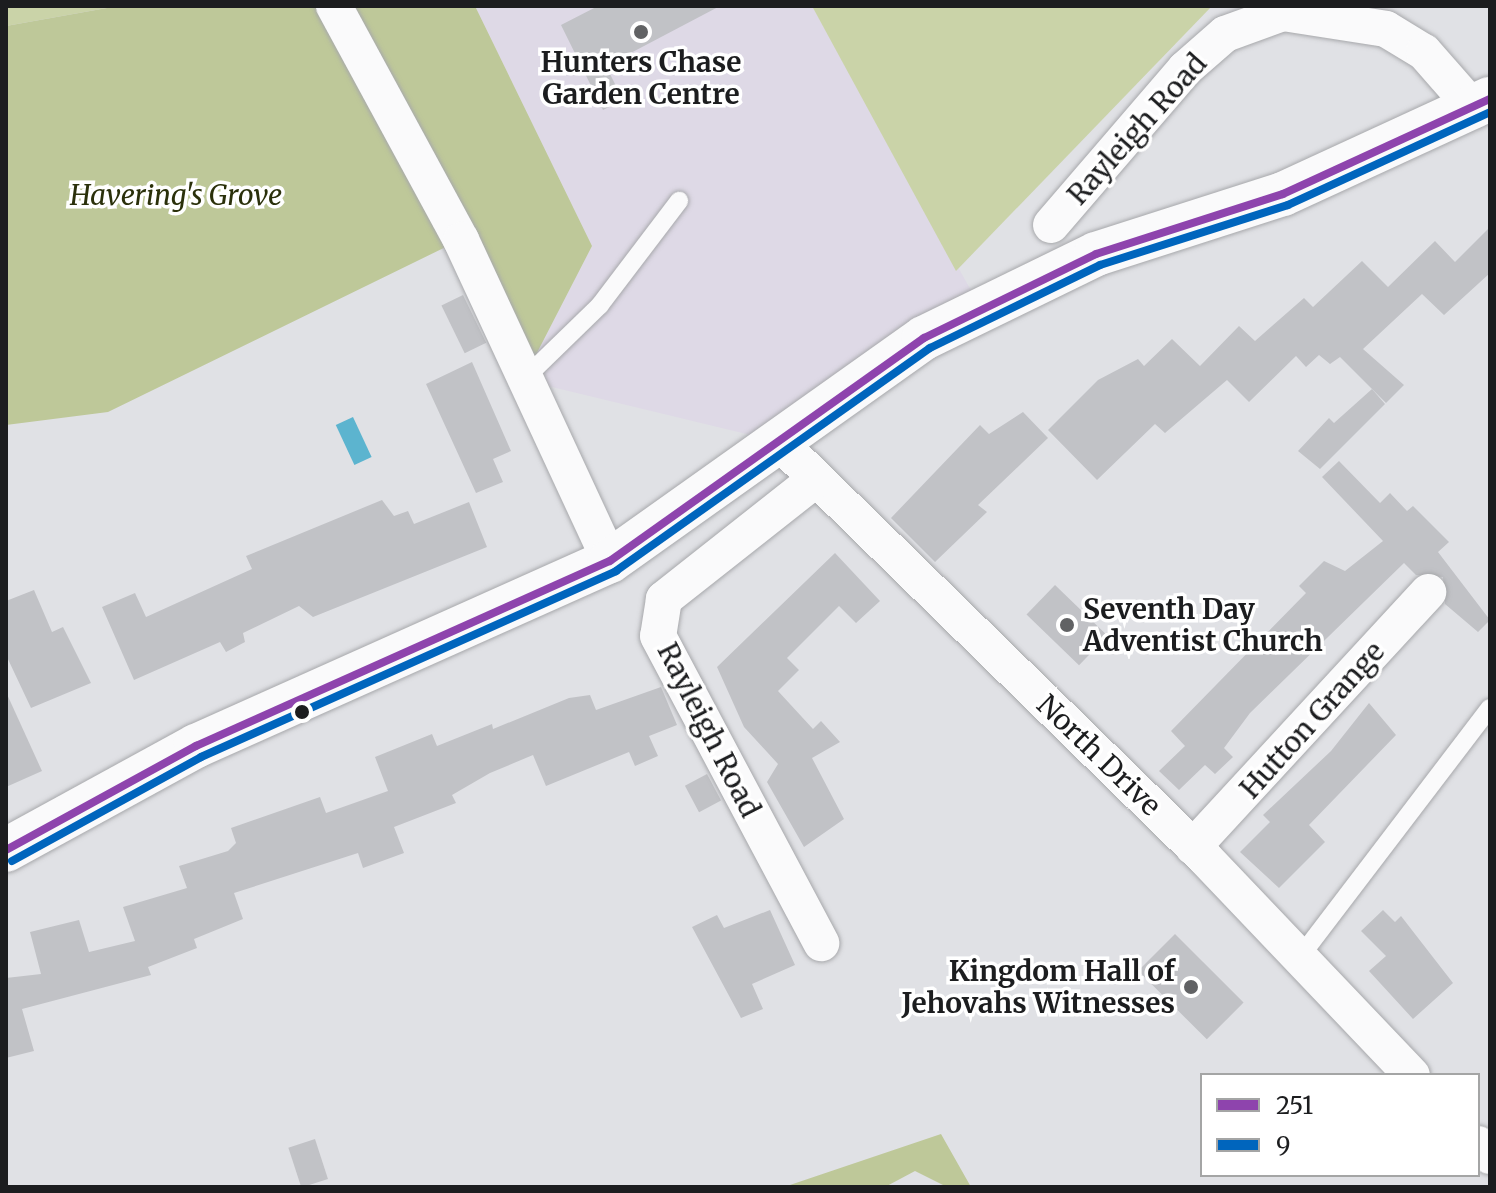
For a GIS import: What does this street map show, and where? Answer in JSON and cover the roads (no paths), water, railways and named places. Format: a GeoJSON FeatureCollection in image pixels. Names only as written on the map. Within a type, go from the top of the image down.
{"type":"FeatureCollection","features":[{"type":"Feature","properties":{"kind":"main road","name":"Rayleigh Road"},"geometry":{"type":"LineString","coordinates":[[6,850],[196,746],[610,561],[924,338],[1096,254],[1283,194],[1482,105]]}},
{"type":"Feature","properties":{"kind":"street"},"geometry":{"type":"LineString","coordinates":[[334,6],[461,240],[523,380],[610,561]]}},
{"type":"Feature","properties":{"kind":"street","name":"Rayleigh Road"},"geometry":{"type":"LineString","coordinates":[[1051,225],[1185,69],[1225,34],[1283,13],[1386,29],[1424,52],[1482,105]]}},
{"type":"Feature","properties":{"kind":"street","name":"North Drive"},"geometry":{"type":"LineString","coordinates":[[779,442],[1193,847],[1410,1073]]}},
{"type":"Feature","properties":{"kind":"street","name":"Rayleigh Road"},"geometry":{"type":"LineString","coordinates":[[816,479],[664,599],[658,636],[821,943]]}},
{"type":"Feature","properties":{"kind":"street","name":"Hutton Grange"},"geometry":{"type":"LineString","coordinates":[[1193,847],[1428,592]]}},
{"type":"Feature","properties":{"kind":"lane"},"geometry":{"type":"LineString","coordinates":[[523,380],[600,305],[679,201]]}},
{"type":"Feature","properties":{"kind":"lane"},"geometry":{"type":"LineString","coordinates":[[1300,957],[1490,708]]}},
{"type":"Feature","properties":{"kind":"water"},"geometry":{"type":"Polygon","coordinates":[[[353,417],[372,457],[354,465],[336,425],[353,417]]]}},
{"type":"Feature","properties":{"kind":"place","name":"Hunters Chase Garden Centre"},"geometry":{"type":"Point","coordinates":[641,32]}},
{"type":"Feature","properties":{"kind":"place","name":"Seventh Day Adventist Church"},"geometry":{"type":"Point","coordinates":[1067,625]}},
{"type":"Feature","properties":{"kind":"place","name":"Kingdom Hall of Jehovahs Witnesses"},"geometry":{"type":"Point","coordinates":[1191,987]}},
{"type":"Feature","properties":{"kind":"park label","name":"Havering's Grove"},"geometry":{"type":"Point","coordinates":[176,195]}}]}
